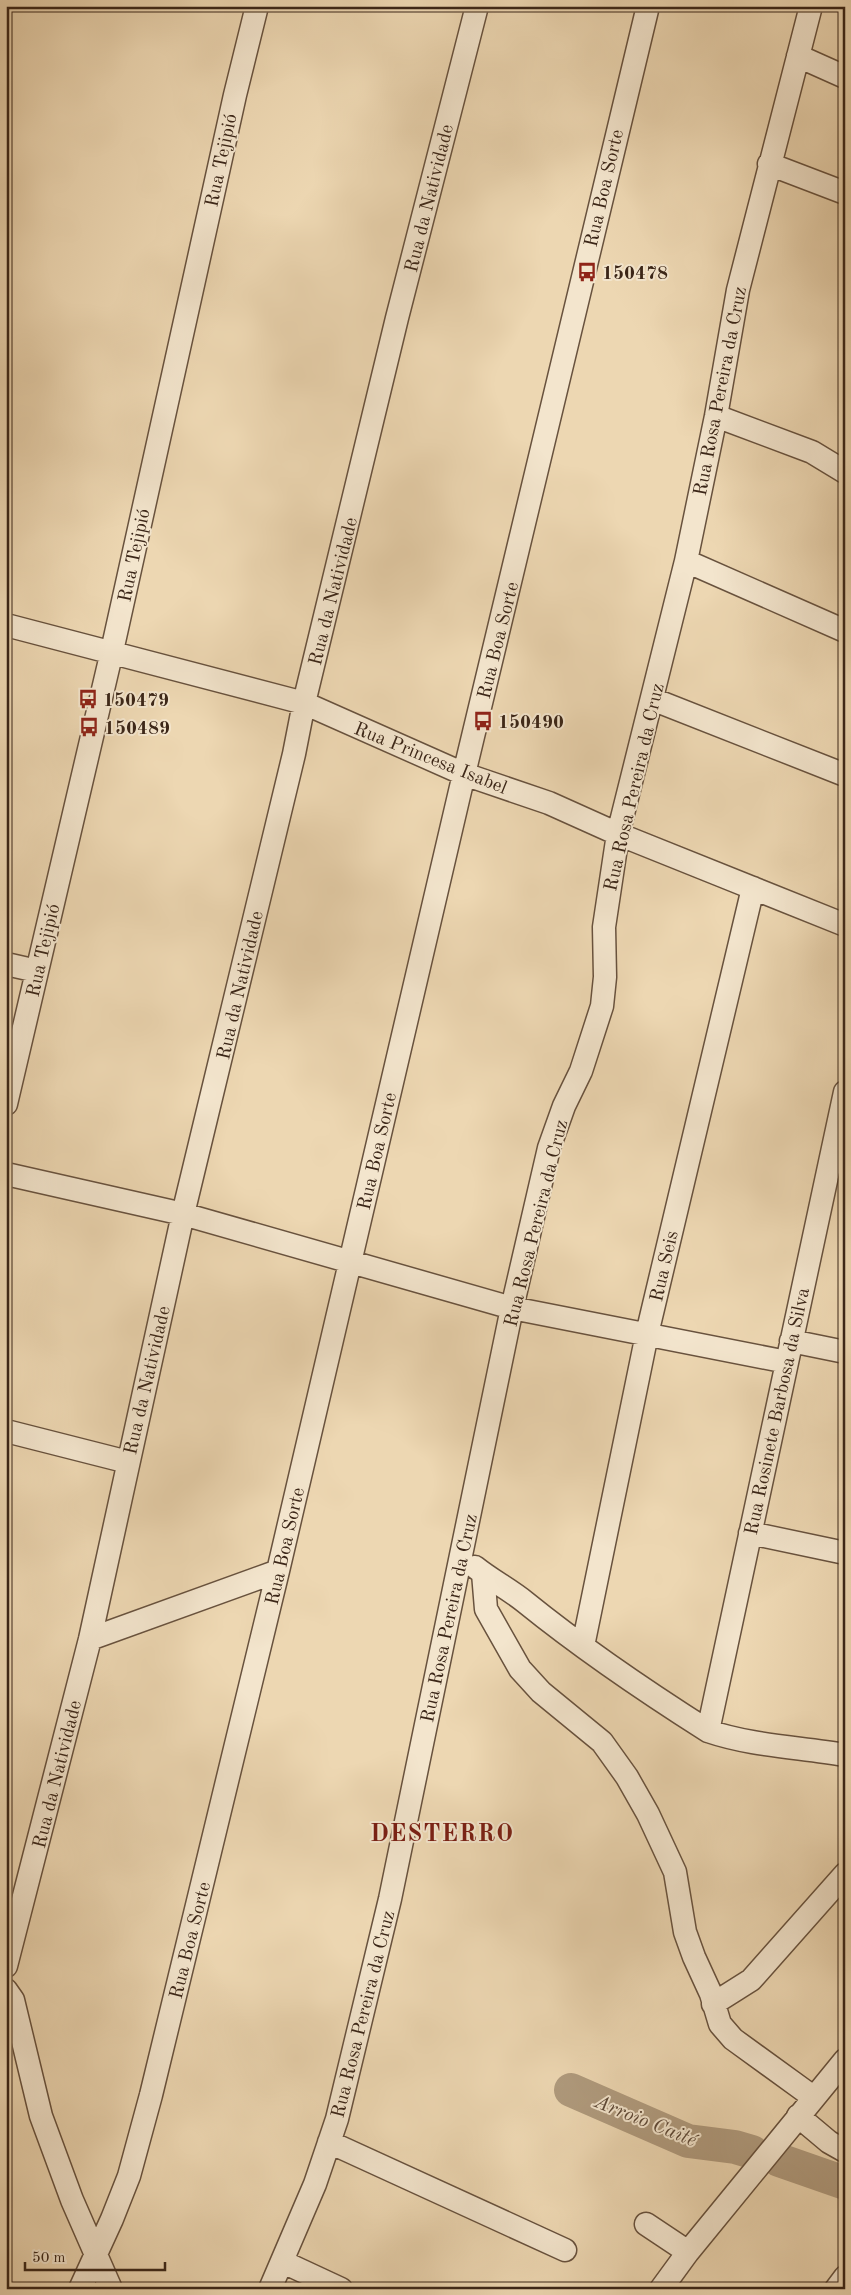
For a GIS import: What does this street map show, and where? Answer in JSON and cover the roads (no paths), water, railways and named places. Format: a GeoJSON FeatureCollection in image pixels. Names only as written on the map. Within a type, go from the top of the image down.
{"type":"FeatureCollection","features":[{"type":"Feature","properties":{"kind":"street","name":"Rua Tejipió"},"geometry":{"type":"LineString","coordinates":[[6,1104],[112,651],[234,95],[257,6]]}},
{"type":"Feature","properties":{"kind":"street","name":"Rua da Natividade"},"geometry":{"type":"LineString","coordinates":[[7,1957],[90,1639],[183,1214],[294,754],[304,703],[397,318],[477,6]]}},
{"type":"Feature","properties":{"kind":"street","name":"Rua Boa Sorte"},"geometry":{"type":"LineString","coordinates":[[80,2289],[112,2219],[129,2176],[151,2095],[278,1572],[464,774],[648,6]]}},
{"type":"Feature","properties":{"kind":"street","name":"Rua Rosa Pereira da Cruz"},"geometry":{"type":"LineString","coordinates":[[270,2289],[315,2184],[337,2119],[390,1898],[512,1308],[549,1148],[564,1106],[581,1071],[602,1006],[605,977],[604,927],[618,834],[686,561],[716,416],[738,290],[811,6]]}},
{"type":"Feature","properties":{"kind":"street"},"geometry":{"type":"LineString","coordinates":[[798,56],[845,78]]}},
{"type":"Feature","properties":{"kind":"street"},"geometry":{"type":"LineString","coordinates":[[769,164],[845,193]]}},
{"type":"Feature","properties":{"kind":"street"},"geometry":{"type":"LineString","coordinates":[[716,416],[812,452],[845,472]]}},
{"type":"Feature","properties":{"kind":"street"},"geometry":{"type":"LineString","coordinates":[[686,561],[845,631]]}},
{"type":"Feature","properties":{"kind":"street","name":"Rua Princesa Isabel"},"geometry":{"type":"LineString","coordinates":[[6,625],[112,651],[304,703],[464,774],[549,803],[618,834],[845,925]]}},
{"type":"Feature","properties":{"kind":"street"},"geometry":{"type":"LineString","coordinates":[[652,699],[845,775]]}},
{"type":"Feature","properties":{"kind":"street","name":"Rua Seis"},"geometry":{"type":"LineString","coordinates":[[583,1646],[647,1334],[753,888]]}},
{"type":"Feature","properties":{"kind":"street"},"geometry":{"type":"LineString","coordinates":[[6,964],[37,971]]}},
{"type":"Feature","properties":{"kind":"street","name":"Rua Rosinete Barbosa da Silva"},"geometry":{"type":"LineString","coordinates":[[708,1731],[789,1352],[839,1147],[845,1092]]}},
{"type":"Feature","properties":{"kind":"street"},"geometry":{"type":"LineString","coordinates":[[6,1174],[183,1214],[512,1308],[647,1334],[789,1352],[845,1352]]}},
{"type":"Feature","properties":{"kind":"street"},"geometry":{"type":"LineString","coordinates":[[6,1431],[128,1462]]}},
{"type":"Feature","properties":{"kind":"street"},"geometry":{"type":"LineString","coordinates":[[750,1533],[845,1553]]}},
{"type":"Feature","properties":{"kind":"street"},"geometry":{"type":"LineString","coordinates":[[461,1555],[482,1573],[524,1601],[543,1618],[708,1731],[730,1738],[845,1755]]}},
{"type":"Feature","properties":{"kind":"street"},"geometry":{"type":"LineString","coordinates":[[90,1639],[278,1572]]}},
{"type":"Feature","properties":{"kind":"street"},"geometry":{"type":"LineString","coordinates":[[482,1573],[486,1609],[520,1669],[541,1692],[602,1742],[627,1777],[648,1814],[675,1872],[685,1932],[714,2004],[720,2024],[732,2039],[813,2097]]}},
{"type":"Feature","properties":{"kind":"street"},"geometry":{"type":"LineString","coordinates":[[714,2004],[751,1980],[845,1874]]}},
{"type":"Feature","properties":{"kind":"street"},"geometry":{"type":"LineString","coordinates":[[6,1990],[13,2000],[41,2116],[72,2200],[112,2289]]}},
{"type":"Feature","properties":{"kind":"street"},"geometry":{"type":"LineString","coordinates":[[661,2289],[688,2252],[845,2060]]}},
{"type":"Feature","properties":{"kind":"street"},"geometry":{"type":"LineString","coordinates":[[798,2116],[829,2142],[845,2151]]}},
{"type":"Feature","properties":{"kind":"street"},"geometry":{"type":"LineString","coordinates":[[329,2142],[565,2250]]}},
{"type":"Feature","properties":{"kind":"street"},"geometry":{"type":"LineString","coordinates":[[646,2224],[688,2252]]}},
{"type":"Feature","properties":{"kind":"street"},"geometry":{"type":"LineString","coordinates":[[283,2262],[341,2289]]}},
{"type":"Feature","properties":{"kind":"street"},"geometry":{"type":"LineString","coordinates":[[836,2289],[845,2277]]}},
{"type":"Feature","properties":{"kind":"waterway","name":"Arroio Caité"},"geometry":{"type":"LineString","coordinates":[[571,2090],[688,2141],[735,2147],[752,2152]]}},
{"type":"Feature","properties":{"kind":"waterway","name":"Arroio Caité"},"geometry":{"type":"LineString","coordinates":[[779,2160],[845,2183]]}},
{"type":"Feature","properties":{"kind":"place","name":"150478"},"geometry":{"type":"Point","coordinates":[587,272]}},
{"type":"Feature","properties":{"kind":"place","name":"150479"},"geometry":{"type":"Point","coordinates":[88,699]}},
{"type":"Feature","properties":{"kind":"place","name":"150490"},"geometry":{"type":"Point","coordinates":[483,721]}},
{"type":"Feature","properties":{"kind":"place","name":"150489"},"geometry":{"type":"Point","coordinates":[89,727]}},
{"type":"Feature","properties":{"kind":"district","name":"DESTERRO"},"geometry":{"type":"Point","coordinates":[442,1833]}}]}
